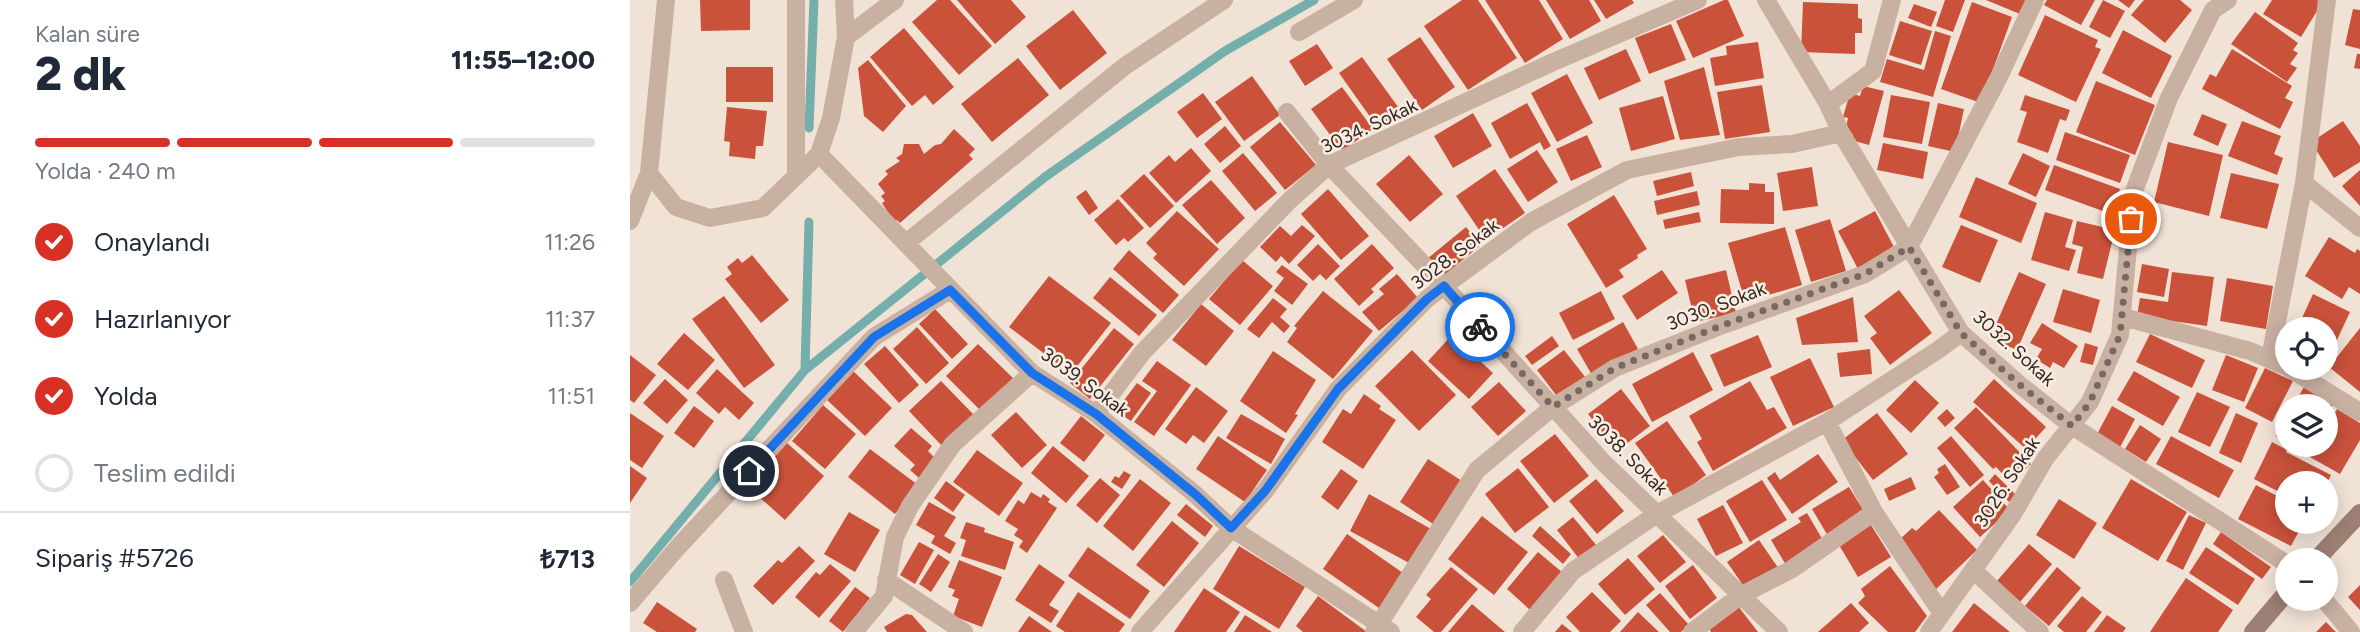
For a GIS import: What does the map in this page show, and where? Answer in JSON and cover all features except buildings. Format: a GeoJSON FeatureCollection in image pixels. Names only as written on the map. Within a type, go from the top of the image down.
{"type":"FeatureCollection","features":[{"type":"Feature","properties":{"kind":"street"},"geometry":{"type":"LineString","coordinates":[[630,221],[649,173],[666,0]]}},
{"type":"Feature","properties":{"kind":"street"},"geometry":{"type":"LineString","coordinates":[[796,0],[796,176]]}},
{"type":"Feature","properties":{"kind":"street"},"geometry":{"type":"LineString","coordinates":[[649,173],[676,207],[710,218],[763,208],[819,154],[831,118],[846,37],[844,0]]}},
{"type":"Feature","properties":{"kind":"street"},"geometry":{"type":"LineString","coordinates":[[846,37],[895,0]]}},
{"type":"Feature","properties":{"kind":"street"},"geometry":{"type":"LineString","coordinates":[[906,243],[1125,65],[1224,0]]}},
{"type":"Feature","properties":{"kind":"street"},"geometry":{"type":"LineString","coordinates":[[1298,32],[1354,0]]}},
{"type":"Feature","properties":{"kind":"street","name":"3034. Sokak"},"geometry":{"type":"LineString","coordinates":[[1096,414],[1142,353],[1290,200],[1329,165],[1550,63],[1698,0]]}},
{"type":"Feature","properties":{"kind":"street","name":"3032. Sokak"},"geometry":{"type":"LineString","coordinates":[[1766,0],[1828,104],[1841,133],[1961,333],[2072,426],[2275,556]]}},
{"type":"Feature","properties":{"kind":"street"},"geometry":{"type":"LineString","coordinates":[[1828,104],[1873,71],[1892,0]]}},
{"type":"Feature","properties":{"kind":"street"},"geometry":{"type":"LineString","coordinates":[[1909,247],[1998,79],[2035,0]]}},
{"type":"Feature","properties":{"kind":"street","name":"3026. Sokak"},"geometry":{"type":"LineString","coordinates":[[1929,632],[2013,514],[2045,459],[2090,402],[2120,335],[2133,194],[2208,5],[2228,0]]}},
{"type":"Feature","properties":{"kind":"street"},"geometry":{"type":"LineString","coordinates":[[2270,358],[2304,183],[2327,0]]}},
{"type":"Feature","properties":{"kind":"street","name":"3038. Sokak"},"geometry":{"type":"LineString","coordinates":[[1287,112],[1329,165],[1444,286],[1603,462],[1779,632]]}},
{"type":"Feature","properties":{"kind":"street","name":"3028. Sokak"},"geometry":{"type":"LineString","coordinates":[[1140,632],[1265,491],[1338,389],[1427,299],[1531,222],[1628,170],[1739,147],[1792,144],[1841,133]]}},
{"type":"Feature","properties":{"kind":"street","name":"3039. Sokak"},"geometry":{"type":"LineString","coordinates":[[819,154],[1032,373],[1096,414],[1196,495],[1231,528],[1382,629]]}},
{"type":"Feature","properties":{"kind":"street"},"geometry":{"type":"LineString","coordinates":[[2304,183],[2360,228]]}},
{"type":"Feature","properties":{"kind":"street","name":"3030. Sokak"},"geometry":{"type":"LineString","coordinates":[[1382,629],[1477,470],[1553,407],[1615,368],[1723,325],[1865,274],[1909,247]]}},
{"type":"Feature","properties":{"kind":"street"},"geometry":{"type":"LineString","coordinates":[[630,603],[678,547],[874,337],[945,284]]}},
{"type":"Feature","properties":{"kind":"street"},"geometry":{"type":"LineString","coordinates":[[2123,317],[2275,360]]}},
{"type":"Feature","properties":{"kind":"street"},"geometry":{"type":"LineString","coordinates":[[1522,632],[1573,571],[1657,514],[1827,422],[1961,333]]}},
{"type":"Feature","properties":{"kind":"street"},"geometry":{"type":"LineString","coordinates":[[853,632],[884,596],[895,537],[910,506],[953,444],[1032,373]]}},
{"type":"Feature","properties":{"kind":"street"},"geometry":{"type":"LineString","coordinates":[[2309,380],[2360,412]]}},
{"type":"Feature","properties":{"kind":"street"},"geometry":{"type":"LineString","coordinates":[[1827,422],[1874,512],[1941,612]]}},
{"type":"Feature","properties":{"kind":"street"},"geometry":{"type":"LineString","coordinates":[[1692,632],[1740,596],[1792,569],[1874,512]]}},
{"type":"Feature","properties":{"kind":"street"},"geometry":{"type":"LineString","coordinates":[[2327,548],[2360,513]]}},
{"type":"Feature","properties":{"kind":"street"},"geometry":{"type":"LineString","coordinates":[[1973,570],[2040,632]]}},
{"type":"Feature","properties":{"kind":"street"},"geometry":{"type":"LineString","coordinates":[[724,580],[744,632]]}},
{"type":"Feature","properties":{"kind":"street"},"geometry":{"type":"LineString","coordinates":[[886,580],[964,632]]}},
{"type":"Feature","properties":{"kind":"street"},"geometry":{"type":"LineString","coordinates":[[2253,632],[2275,606]]}},
{"type":"Feature","properties":{"kind":"street"},"geometry":{"type":"LineString","coordinates":[[2334,611],[2351,632]]}},
{"type":"Feature","properties":{"kind":"waterway"},"geometry":{"type":"LineString","coordinates":[[809,128],[814,0]]}},
{"type":"Feature","properties":{"kind":"waterway"},"geometry":{"type":"LineString","coordinates":[[630,582],[805,370],[1045,177],[1225,51],[1314,0]]}},
{"type":"Feature","properties":{"kind":"waterway"},"geometry":{"type":"LineString","coordinates":[[805,370],[809,222]]}},
{"type":"Feature","properties":{"kind":"way so far"},"geometry":{"type":"LineString","coordinates":[[1480,327],[1553,407],[1615,368],[1723,325],[1865,274],[1909,247],[1961,333],[2072,426],[2090,402],[2120,335],[2131,219]]}},
{"type":"Feature","properties":{"kind":"route"},"geometry":{"type":"LineString","coordinates":[[749,471],[874,337],[950,290],[1032,373],[1096,414],[1196,495],[1231,528],[1265,491],[1338,389],[1427,299],[1444,286],[1480,327]]}}]}
